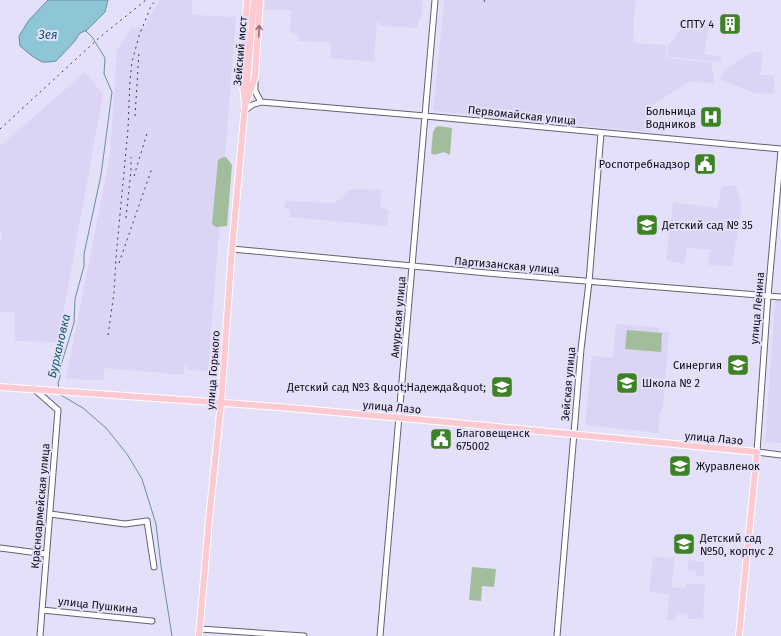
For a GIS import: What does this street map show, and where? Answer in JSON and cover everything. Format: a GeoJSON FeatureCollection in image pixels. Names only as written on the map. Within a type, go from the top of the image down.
{"type":"FeatureCollection","features":[{"type":"Feature","properties":{"kind":"main road","name":"улица Горького"},"geometry":{"type":"LineString","coordinates":[[199,636],[208,520],[221,403],[232,249],[245,108],[242,76],[247,0]]}},
{"type":"Feature","properties":{"kind":"main road","name":"Зейский мост"},"geometry":{"type":"LineString","coordinates":[[245,108],[254,0]]}},
{"type":"Feature","properties":{"kind":"main road","name":"улица Горького"},"geometry":{"type":"LineString","coordinates":[[245,108],[254,82],[260,0]]}},
{"type":"Feature","properties":{"kind":"main road","name":"улица Лазо"},"geometry":{"type":"LineString","coordinates":[[0,387],[400,418],[574,436],[757,452]]}},
{"type":"Feature","properties":{"kind":"main road","name":"улица Ленина"},"geometry":{"type":"LineString","coordinates":[[740,636],[757,452]]}},
{"type":"Feature","properties":{"kind":"street","name":"Амурская улица"},"geometry":{"type":"LineString","coordinates":[[380,636],[435,0]]}},
{"type":"Feature","properties":{"kind":"street"},"geometry":{"type":"LineString","coordinates":[[245,108],[261,102],[255,91],[254,82]]}},
{"type":"Feature","properties":{"kind":"street","name":"Первомайская улица"},"geometry":{"type":"LineString","coordinates":[[261,102],[781,149]]}},
{"type":"Feature","properties":{"kind":"street","name":"Зейская улица"},"geometry":{"type":"LineString","coordinates":[[557,636],[601,133]]}},
{"type":"Feature","properties":{"kind":"street","name":"улица Ленина"},"geometry":{"type":"LineString","coordinates":[[757,452],[768,296],[781,149]]}},
{"type":"Feature","properties":{"kind":"street","name":"Партизанская улица"},"geometry":{"type":"LineString","coordinates":[[232,249],[589,282],[781,297]]}},
{"type":"Feature","properties":{"kind":"street","name":"Красноармейская улица"},"geometry":{"type":"LineString","coordinates":[[34,389],[58,410],[40,636]]}},
{"type":"Feature","properties":{"kind":"street","name":"улица Лазо"},"geometry":{"type":"LineString","coordinates":[[757,452],[781,455]]}},
{"type":"Feature","properties":{"kind":"street"},"geometry":{"type":"LineString","coordinates":[[50,514],[125,524],[147,521],[154,568]]}},
{"type":"Feature","properties":{"kind":"street"},"geometry":{"type":"LineString","coordinates":[[0,548],[46,554]]}},
{"type":"Feature","properties":{"kind":"street","name":"улица Пушкина"},"geometry":{"type":"LineString","coordinates":[[42,610],[152,621]]}},
{"type":"Feature","properties":{"kind":"street"},"geometry":{"type":"LineString","coordinates":[[200,629],[304,636]]}},
{"type":"Feature","properties":{"kind":"shaded area"},"geometry":{"type":"Polygon","coordinates":[[[160,0],[192,0],[192,15],[236,17],[208,371],[188,370],[185,361],[184,375],[105,368],[103,380],[66,379],[110,154],[117,50],[131,28],[147,26],[146,21],[160,0]]]}},
{"type":"Feature","properties":{"kind":"shaded area"},"geometry":{"type":"Polygon","coordinates":[[[265,0],[423,0],[422,12],[417,28],[381,26],[377,21],[374,62],[330,58],[330,42],[299,41],[297,34],[290,32],[291,10],[265,10],[265,0]]]}},
{"type":"Feature","properties":{"kind":"shaded area"},"geometry":{"type":"Polygon","coordinates":[[[444,0],[635,0],[633,43],[666,45],[666,58],[711,62],[715,83],[689,82],[651,106],[649,132],[433,111],[444,0]]]}},
{"type":"Feature","properties":{"kind":"shaded area"},"geometry":{"type":"Polygon","coordinates":[[[685,22],[709,25],[704,54],[721,57],[721,62],[667,57],[667,48],[685,22]]]}},
{"type":"Feature","properties":{"kind":"shaded area"},"geometry":{"type":"Polygon","coordinates":[[[752,52],[763,53],[760,75],[774,75],[774,94],[754,93],[721,80],[724,70],[752,52]]]}},
{"type":"Feature","properties":{"kind":"shaded area"},"geometry":{"type":"Polygon","coordinates":[[[85,72],[103,94],[58,342],[15,341],[15,312],[0,312],[0,240],[2,233],[0,229],[0,146],[85,72]]]}},
{"type":"Feature","properties":{"kind":"shaded area"},"geometry":{"type":"Polygon","coordinates":[[[722,186],[736,186],[742,206],[732,266],[708,265],[710,250],[687,247],[684,264],[666,260],[673,202],[717,208],[722,186]]]}},
{"type":"Feature","properties":{"kind":"shaded area"},"geometry":{"type":"Polygon","coordinates":[[[351,189],[382,190],[380,207],[389,210],[387,226],[290,217],[290,210],[284,207],[285,201],[335,203],[351,189]]]}},
{"type":"Feature","properties":{"kind":"shaded area"},"geometry":{"type":"Polygon","coordinates":[[[775,300],[781,300],[781,443],[765,442],[775,300]]]}},
{"type":"Feature","properties":{"kind":"shaded area","name":"Школа № 2"},"geometry":{"type":"Polygon","coordinates":[[[616,324],[659,328],[659,331],[669,332],[663,408],[660,413],[658,433],[585,425],[592,356],[613,358],[616,324]]]}},
{"type":"Feature","properties":{"kind":"shaded area"},"geometry":{"type":"Polygon","coordinates":[[[653,557],[675,558],[671,587],[685,588],[687,584],[705,584],[703,619],[688,619],[688,614],[677,613],[675,620],[667,620],[669,594],[649,592],[653,557]]]}},
{"type":"Feature","properties":{"kind":"shaded area"},"geometry":{"type":"Polygon","coordinates":[[[688,560],[704,562],[704,576],[696,576],[696,571],[687,570],[688,560]]]}},
{"type":"Feature","properties":{"kind":"green space"},"geometry":{"type":"Polygon","coordinates":[[[438,126],[452,128],[450,155],[444,152],[434,155],[431,153],[433,132],[438,126]]]}},
{"type":"Feature","properties":{"kind":"green space"},"geometry":{"type":"Polygon","coordinates":[[[226,157],[232,165],[227,226],[216,227],[212,224],[218,160],[226,157]]]}},
{"type":"Feature","properties":{"kind":"green space"},"geometry":{"type":"Polygon","coordinates":[[[627,330],[662,333],[661,352],[625,349],[627,330]]]}},
{"type":"Feature","properties":{"kind":"green space"},"geometry":{"type":"Polygon","coordinates":[[[472,567],[496,569],[494,587],[482,586],[481,601],[469,600],[472,567]]]}},
{"type":"Feature","properties":{"kind":"water","name":"Зея"},"geometry":{"type":"Polygon","coordinates":[[[48,0],[108,0],[105,12],[86,31],[79,34],[75,41],[56,61],[42,62],[20,46],[19,36],[29,20],[48,0]]]}},
{"type":"Feature","properties":{"kind":"waterway","name":"Бурхановка"},"geometry":{"type":"LineString","coordinates":[[59,389],[58,383],[61,365],[74,323],[75,299],[84,266],[84,254],[101,175],[112,92],[104,74],[105,58],[92,37],[86,31]]}},
{"type":"Feature","properties":{"kind":"waterway","name":"Бурхановка"},"geometry":{"type":"LineString","coordinates":[[59,394],[83,408],[106,428],[127,454],[142,479],[156,524],[172,636]]}},
{"type":"Feature","properties":{"kind":"railway"},"geometry":{"type":"LineString","coordinates":[[0,129],[100,37],[146,0]]}},
{"type":"Feature","properties":{"kind":"railway"},"geometry":{"type":"LineString","coordinates":[[108,335],[114,293],[128,129],[132,62],[139,36],[151,6],[156,0]]}},
{"type":"Feature","properties":{"kind":"railway"},"geometry":{"type":"LineString","coordinates":[[135,116],[139,52]]}},
{"type":"Feature","properties":{"kind":"railway"},"geometry":{"type":"LineString","coordinates":[[134,176],[148,130]]}},
{"type":"Feature","properties":{"kind":"railway"},"geometry":{"type":"LineString","coordinates":[[126,218],[131,157]]}},
{"type":"Feature","properties":{"kind":"railway"},"geometry":{"type":"LineString","coordinates":[[119,263],[152,168]]}},
{"type":"Feature","properties":{"kind":"place","name":"СПТУ 4"},"geometry":{"type":"Point","coordinates":[730,24]}},
{"type":"Feature","properties":{"kind":"place","name":"Больница Водников"},"geometry":{"type":"Point","coordinates":[711,117]}},
{"type":"Feature","properties":{"kind":"place","name":"Роспотребнадзор"},"geometry":{"type":"Point","coordinates":[705,164]}},
{"type":"Feature","properties":{"kind":"place","name":"Детский сад № 35"},"geometry":{"type":"Point","coordinates":[647,225]}},
{"type":"Feature","properties":{"kind":"place","name":"Синергия"},"geometry":{"type":"Point","coordinates":[738,365]}},
{"type":"Feature","properties":{"kind":"place","name":"Школа № 2"},"geometry":{"type":"Point","coordinates":[627,383]}},
{"type":"Feature","properties":{"kind":"place","name":"Детский сад №3 &quot;Надежда&quot;"},"geometry":{"type":"Point","coordinates":[502,387]}},
{"type":"Feature","properties":{"kind":"place","name":"Благовещенск 675002"},"geometry":{"type":"Point","coordinates":[441,439]}},
{"type":"Feature","properties":{"kind":"place","name":"Журавленок"},"geometry":{"type":"Point","coordinates":[680,466]}},
{"type":"Feature","properties":{"kind":"place","name":"Детский сад №50, корпус 2"},"geometry":{"type":"Point","coordinates":[684,544]}}]}
